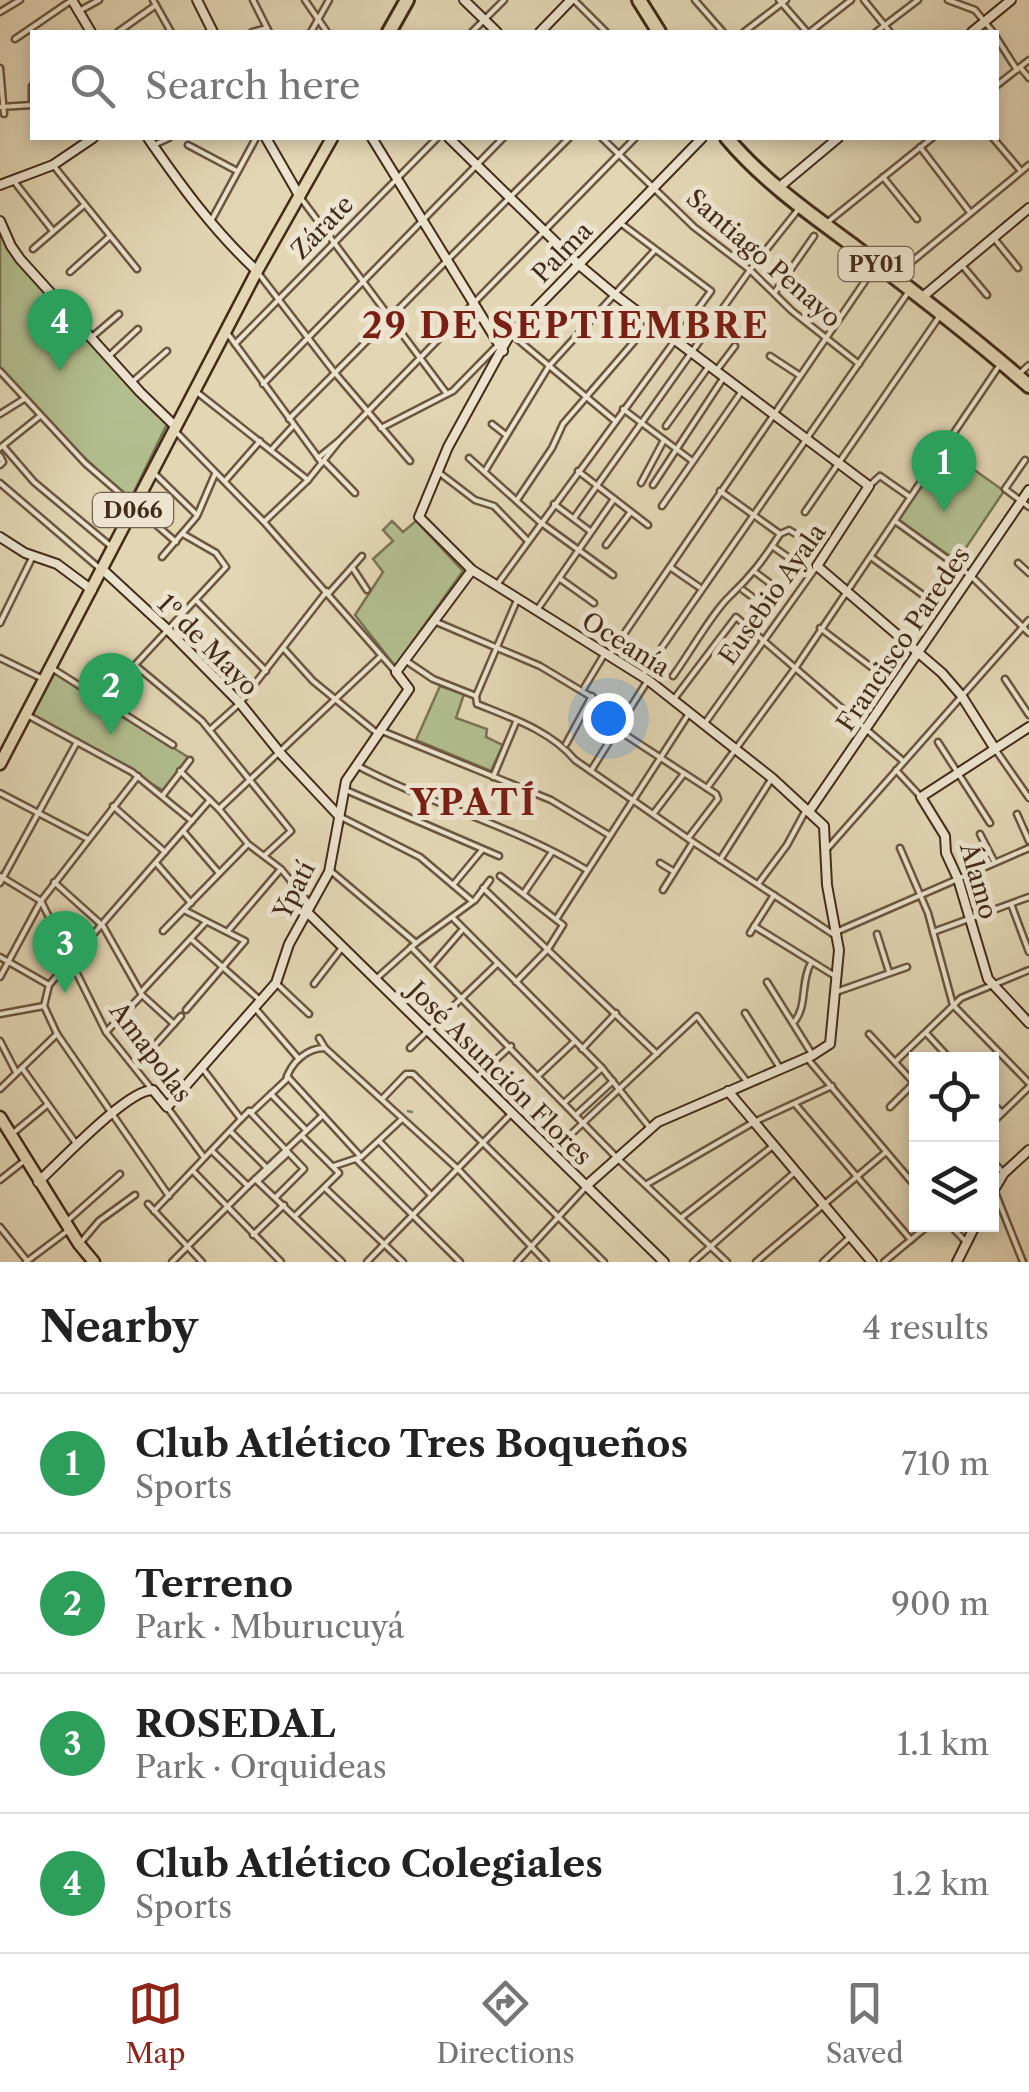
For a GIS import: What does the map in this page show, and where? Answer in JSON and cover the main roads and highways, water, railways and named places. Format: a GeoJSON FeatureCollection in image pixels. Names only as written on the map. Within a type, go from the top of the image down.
{"type":"FeatureCollection","features":[{"type":"Feature","properties":{"kind":"highway"},"geometry":{"type":"LineString","coordinates":[[388,30],[404,0]]}},
{"type":"Feature","properties":{"kind":"highway"},"geometry":{"type":"LineString","coordinates":[[643,0],[661,30]]}},
{"type":"Feature","properties":{"kind":"highway","name":"PY01"},"geometry":{"type":"LineString","coordinates":[[732,140],[800,206],[1001,362],[1027,376]]}},
{"type":"Feature","properties":{"kind":"highway","name":"PY01"},"geometry":{"type":"LineString","coordinates":[[781,186],[926,294],[1027,376]]}},
{"type":"Feature","properties":{"kind":"main road","name":"D066"},"geometry":{"type":"LineString","coordinates":[[0,764],[328,140]]}},
{"type":"Feature","properties":{"kind":"main road"},"geometry":{"type":"LineString","coordinates":[[0,1121],[91,1261]]}},
{"type":"Feature","properties":{"kind":"waterway"},"geometry":{"type":"LineString","coordinates":[[408,1111],[412,1112]]}},
{"type":"Feature","properties":{"kind":"place","name":"Club Atlético Colegiales"},"geometry":{"type":"Point","coordinates":[60,371]}},
{"type":"Feature","properties":{"kind":"place","name":"Club Atlético Tres Boqueños"},"geometry":{"type":"Point","coordinates":[944,512]}},
{"type":"Feature","properties":{"kind":"place","name":"Terreno"},"geometry":{"type":"Point","coordinates":[111,735]}},
{"type":"Feature","properties":{"kind":"place","name":"ROSEDAL"},"geometry":{"type":"Point","coordinates":[65,993]}},
{"type":"Feature","properties":{"kind":"district","name":"29 DE SEPTIEMBRE"},"geometry":{"type":"Point","coordinates":[566,326]}},
{"type":"Feature","properties":{"kind":"district","name":"YPATÍ"},"geometry":{"type":"Point","coordinates":[474,803]}}]}
